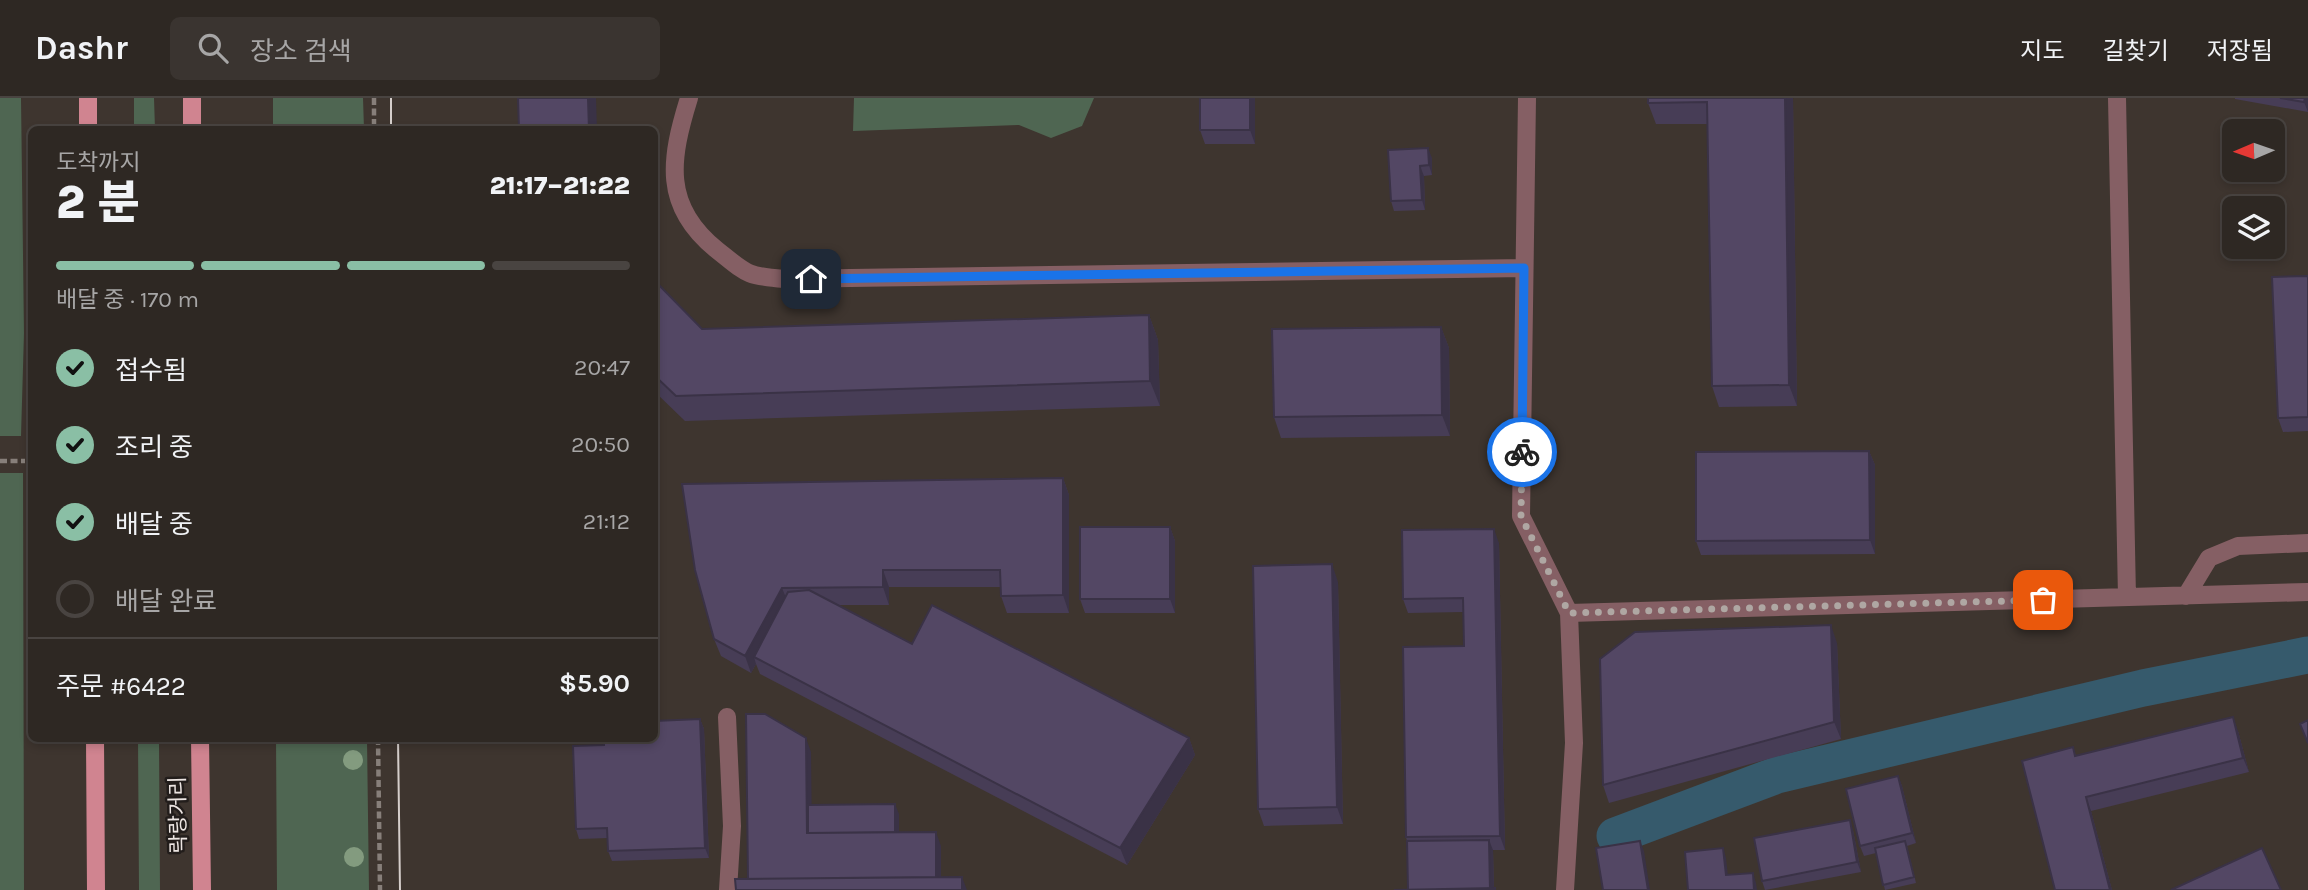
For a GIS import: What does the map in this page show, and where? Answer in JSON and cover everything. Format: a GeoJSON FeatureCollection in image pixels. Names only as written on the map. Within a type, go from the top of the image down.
{"type":"FeatureCollection","features":[{"type":"Feature","properties":{"kind":"main road"},"geometry":{"type":"LineString","coordinates":[[88,98],[88,126]]}},
{"type":"Feature","properties":{"kind":"main road"},"geometry":{"type":"LineString","coordinates":[[192,98],[192,126]]}},
{"type":"Feature","properties":{"kind":"main road"},"geometry":{"type":"LineString","coordinates":[[95,742],[96,890]]}},
{"type":"Feature","properties":{"kind":"main road","name":"락랑거리"},"geometry":{"type":"LineString","coordinates":[[200,742],[202,890]]}},
{"type":"Feature","properties":{"kind":"street"},"geometry":{"type":"LineString","coordinates":[[689,98],[676,142],[676,193],[688,222],[750,276],[784,279],[1524,268]]}},
{"type":"Feature","properties":{"kind":"street"},"geometry":{"type":"LineString","coordinates":[[1527,98],[1521,516],[1569,613],[1574,743],[1565,890]]}},
{"type":"Feature","properties":{"kind":"street"},"geometry":{"type":"LineString","coordinates":[[2118,98],[2127,597]]}},
{"type":"Feature","properties":{"kind":"street"},"geometry":{"type":"LineString","coordinates":[[2186,596],[2209,558],[2238,546],[2308,542]]}},
{"type":"Feature","properties":{"kind":"street"},"geometry":{"type":"LineString","coordinates":[[1569,613],[2308,592]]}},
{"type":"Feature","properties":{"kind":"street"},"geometry":{"type":"LineString","coordinates":[[727,717],[732,827],[727,890]]}},
{"type":"Feature","properties":{"kind":"path"},"geometry":{"type":"LineString","coordinates":[[374,98],[374,126]]}},
{"type":"Feature","properties":{"kind":"path"},"geometry":{"type":"LineString","coordinates":[[0,461],[25,461]]}},
{"type":"Feature","properties":{"kind":"path"},"geometry":{"type":"LineString","coordinates":[[378,742],[380,890]]}},
{"type":"Feature","properties":{"kind":"green space"},"geometry":{"type":"Polygon","coordinates":[[[0,98],[21,98],[24,333],[21,436],[0,436],[0,98]]]}},
{"type":"Feature","properties":{"kind":"green space"},"geometry":{"type":"Polygon","coordinates":[[[134,98],[154,98],[155,126],[134,126],[134,98]]]}},
{"type":"Feature","properties":{"kind":"green space"},"geometry":{"type":"Polygon","coordinates":[[[273,98],[363,98],[364,126],[273,126],[273,98]]]}},
{"type":"Feature","properties":{"kind":"green space"},"geometry":{"type":"Polygon","coordinates":[[[854,98],[1094,98],[1082,126],[1051,138],[1019,125],[853,131],[854,98]]]}},
{"type":"Feature","properties":{"kind":"green space"},"geometry":{"type":"Polygon","coordinates":[[[0,473],[23,473],[24,890],[0,890],[0,473]]]}},
{"type":"Feature","properties":{"kind":"green space"},"geometry":{"type":"Polygon","coordinates":[[[138,742],[159,742],[160,890],[139,890],[138,742]]]}},
{"type":"Feature","properties":{"kind":"green space"},"geometry":{"type":"Polygon","coordinates":[[[276,742],[367,742],[369,890],[277,890],[276,742]]]}},
{"type":"Feature","properties":{"kind":"building"},"geometry":{"type":"Polygon","coordinates":[[[518,98],[588,98],[589,126],[519,126],[518,98]]]}},
{"type":"Feature","properties":{"kind":"building"},"geometry":{"type":"Polygon","coordinates":[[[1200,98],[1250,98],[1250,130],[1200,130],[1200,98]]]}},
{"type":"Feature","properties":{"kind":"building"},"geometry":{"type":"Polygon","coordinates":[[[1648,98],[1785,98],[1789,385],[1712,386],[1707,102],[1648,103],[1648,98]]]}},
{"type":"Feature","properties":{"kind":"building"},"geometry":{"type":"Polygon","coordinates":[[[2280,98],[2305,98],[2304,102],[2280,98]]]}},
{"type":"Feature","properties":{"kind":"building"},"geometry":{"type":"Polygon","coordinates":[[[1428,148],[1429,165],[1420,166],[1422,200],[1391,201],[1388,150],[1428,148]]]}},
{"type":"Feature","properties":{"kind":"building"},"geometry":{"type":"Polygon","coordinates":[[[2308,276],[2308,417],[2278,418],[2272,277],[2308,276]]]}},
{"type":"Feature","properties":{"kind":"building"},"geometry":{"type":"Polygon","coordinates":[[[658,284],[702,329],[1149,315],[1150,381],[676,396],[658,379],[658,284]]]}},
{"type":"Feature","properties":{"kind":"building"},"geometry":{"type":"Polygon","coordinates":[[[1441,327],[1442,415],[1274,417],[1272,329],[1441,327]]]}},
{"type":"Feature","properties":{"kind":"building"},"geometry":{"type":"Polygon","coordinates":[[[1869,451],[1870,540],[1696,541],[1696,452],[1869,451]]]}},
{"type":"Feature","properties":{"kind":"building"},"geometry":{"type":"Polygon","coordinates":[[[1063,478],[1063,595],[1001,596],[1000,570],[883,570],[883,587],[782,588],[745,656],[714,639],[695,570],[682,484],[1063,478]]]}},
{"type":"Feature","properties":{"kind":"building"},"geometry":{"type":"Polygon","coordinates":[[[1080,527],[1170,527],[1170,599],[1080,599],[1080,527]]]}},
{"type":"Feature","properties":{"kind":"building"},"geometry":{"type":"Polygon","coordinates":[[[1494,529],[1500,836],[1406,837],[1403,647],[1464,646],[1463,598],[1403,599],[1402,530],[1494,529]]]}},
{"type":"Feature","properties":{"kind":"building"},"geometry":{"type":"Polygon","coordinates":[[[1332,564],[1337,807],[1258,809],[1253,566],[1332,564]]]}},
{"type":"Feature","properties":{"kind":"building"},"geometry":{"type":"Polygon","coordinates":[[[809,590],[912,644],[932,605],[1189,738],[1120,848],[754,657],[788,592],[809,590]]]}},
{"type":"Feature","properties":{"kind":"building"},"geometry":{"type":"Polygon","coordinates":[[[1831,625],[1834,722],[1603,785],[1600,659],[1635,632],[1831,625]]]}},
{"type":"Feature","properties":{"kind":"building"},"geometry":{"type":"Polygon","coordinates":[[[746,714],[765,714],[806,738],[807,833],[936,832],[936,877],[748,879],[746,714]]]}},
{"type":"Feature","properties":{"kind":"building"},"geometry":{"type":"Polygon","coordinates":[[[2233,717],[2243,758],[2086,797],[2110,890],[2055,890],[2022,761],[2073,747],[2075,756],[2233,717]]]}},
{"type":"Feature","properties":{"kind":"building"},"geometry":{"type":"Polygon","coordinates":[[[700,719],[705,848],[608,851],[607,828],[576,829],[573,746],[604,745],[604,742],[658,742],[658,721],[700,719]]]}},
{"type":"Feature","properties":{"kind":"building"},"geometry":{"type":"Polygon","coordinates":[[[2308,720],[2308,743],[2300,724],[2308,720]]]}},
{"type":"Feature","properties":{"kind":"building"},"geometry":{"type":"Polygon","coordinates":[[[1898,776],[1912,833],[1860,846],[1846,789],[1898,776]]]}},
{"type":"Feature","properties":{"kind":"building"},"geometry":{"type":"Polygon","coordinates":[[[895,804],[895,832],[808,833],[808,805],[895,804]]]}},
{"type":"Feature","properties":{"kind":"building"},"geometry":{"type":"Polygon","coordinates":[[[1850,820],[1857,862],[1762,881],[1754,838],[1850,820]]]}},
{"type":"Feature","properties":{"kind":"building"},"geometry":{"type":"Polygon","coordinates":[[[1489,840],[1490,889],[1408,890],[1407,841],[1489,840]]]}},
{"type":"Feature","properties":{"kind":"building"},"geometry":{"type":"Polygon","coordinates":[[[1640,841],[1648,890],[1603,890],[1596,848],[1640,841]]]}},
{"type":"Feature","properties":{"kind":"building"},"geometry":{"type":"Polygon","coordinates":[[[1905,841],[1914,877],[1883,885],[1875,848],[1905,841]]]}},
{"type":"Feature","properties":{"kind":"building"},"geometry":{"type":"Polygon","coordinates":[[[1723,848],[1726,875],[1753,873],[1754,890],[1688,890],[1685,852],[1723,848]]]}},
{"type":"Feature","properties":{"kind":"building"},"geometry":{"type":"Polygon","coordinates":[[[2262,848],[2281,890],[2171,890],[2262,848]]]}},
{"type":"Feature","properties":{"kind":"building"},"geometry":{"type":"Polygon","coordinates":[[[962,877],[962,890],[736,890],[735,879],[962,877]]]}},
{"type":"Feature","properties":{"kind":"building"},"geometry":{"type":"Polygon","coordinates":[[[1495,888],[1495,890],[1394,890],[1495,888]]]}},
{"type":"Feature","properties":{"kind":"waterway"},"geometry":{"type":"LineString","coordinates":[[1615,836],[1777,775],[2143,688],[2308,655]]}},
{"type":"Feature","properties":{"kind":"tram line"},"geometry":{"type":"LineString","coordinates":[[391,98],[391,126]]}},
{"type":"Feature","properties":{"kind":"tram line"},"geometry":{"type":"LineString","coordinates":[[398,742],[400,890]]}},
{"type":"Feature","properties":{"kind":"way so far"},"geometry":{"type":"LineString","coordinates":[[1522,452],[1521,516],[1569,613],[2043,600]]}},
{"type":"Feature","properties":{"kind":"route"},"geometry":{"type":"LineString","coordinates":[[811,279],[1524,268],[1522,452]]}}]}
